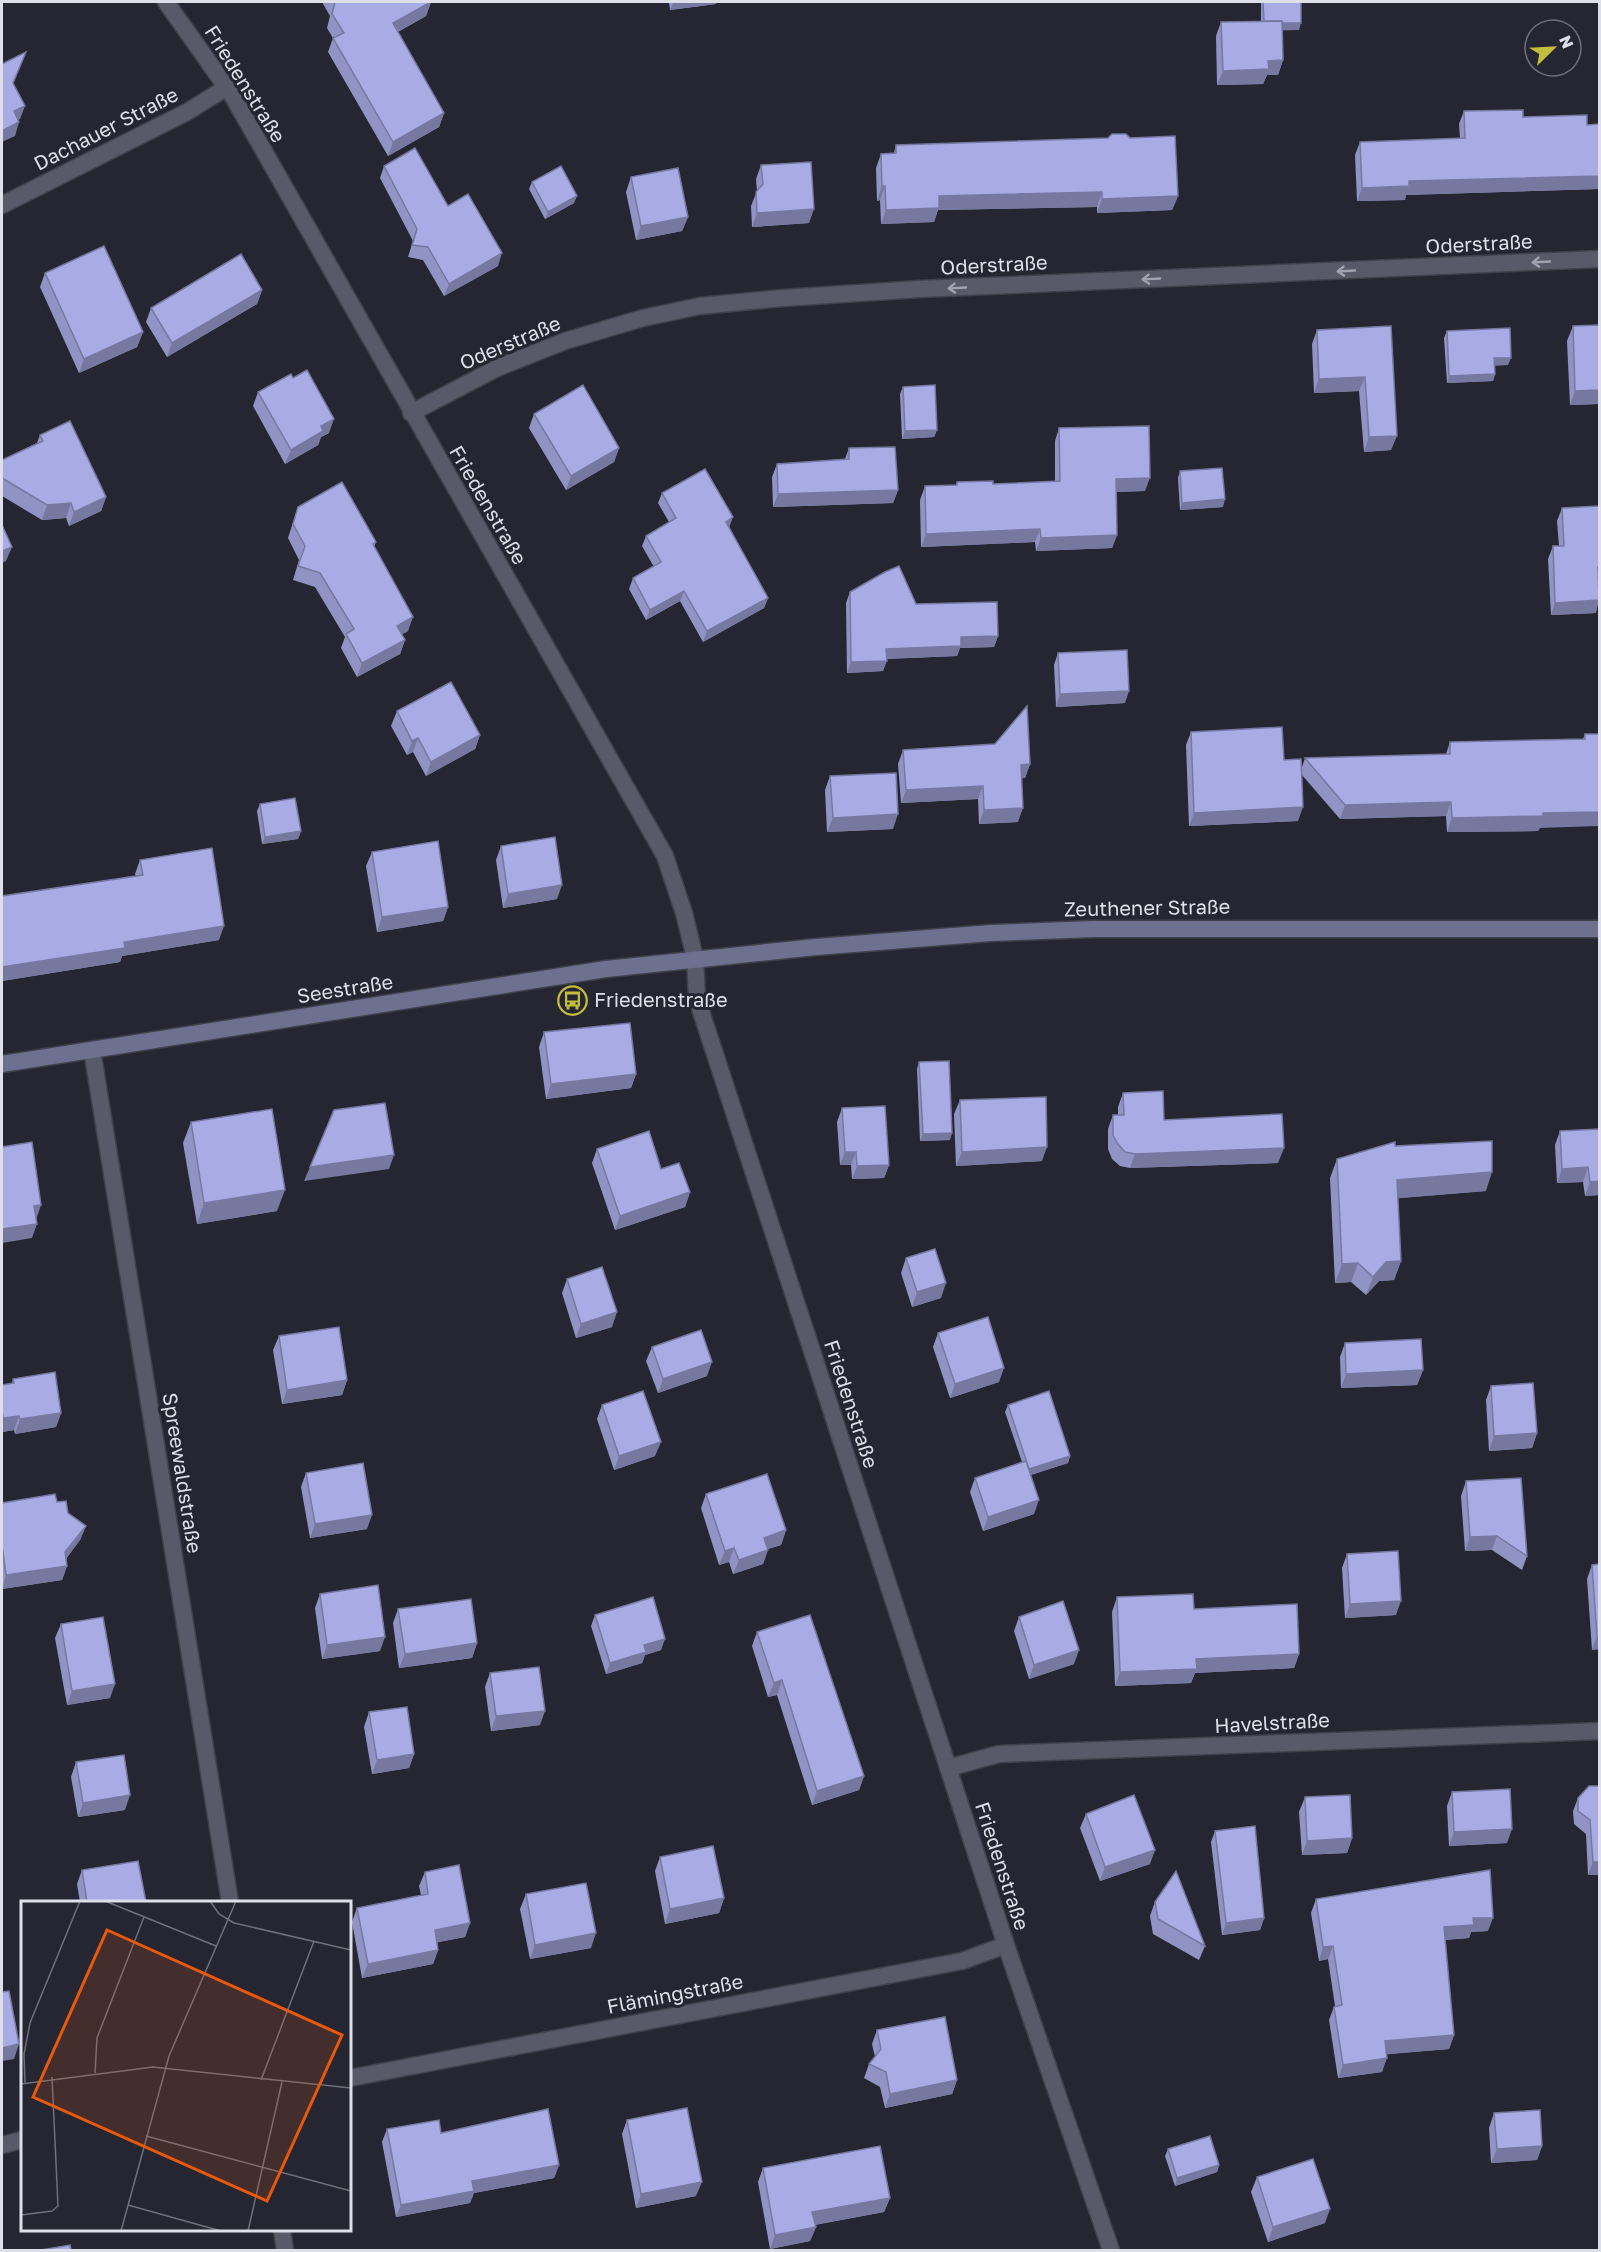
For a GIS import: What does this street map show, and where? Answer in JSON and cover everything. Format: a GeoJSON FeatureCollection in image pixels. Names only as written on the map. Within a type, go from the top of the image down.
{"type":"FeatureCollection","features":[{"type":"Feature","properties":{"kind":"main road","name":"Zeuthener Straße"},"geometry":{"type":"LineString","coordinates":[[695,958],[991,933],[1093,928],[1599,929]]}},
{"type":"Feature","properties":{"kind":"main road","name":"Seestraße"},"geometry":{"type":"LineString","coordinates":[[2,1064],[606,969],[695,958]]}},
{"type":"Feature","properties":{"kind":"street","name":"Friedenstraße"},"geometry":{"type":"LineString","coordinates":[[166,2],[227,87],[665,856],[684,913],[695,958],[697,999],[1006,1946],[1111,2250]]}},
{"type":"Feature","properties":{"kind":"street","name":"Dachauer Straße"},"geometry":{"type":"LineString","coordinates":[[2,205],[187,112],[227,87]]}},
{"type":"Feature","properties":{"kind":"street","name":"Oderstraße"},"geometry":{"type":"LineString","coordinates":[[411,413],[496,368],[565,341],[643,318],[700,306],[919,289],[1599,259]]}},
{"type":"Feature","properties":{"kind":"street","name":"Spreewaldstraße"},"geometry":{"type":"LineString","coordinates":[[92,1050],[230,1901]]}},
{"type":"Feature","properties":{"kind":"street","name":"Havelstraße"},"geometry":{"type":"LineString","coordinates":[[948,1768],[999,1754],[1599,1731]]}},
{"type":"Feature","properties":{"kind":"street","name":"Flämingstraße"},"geometry":{"type":"LineString","coordinates":[[351,2078],[962,1961],[1006,1946]]}},
{"type":"Feature","properties":{"kind":"street"},"geometry":{"type":"LineString","coordinates":[[2,2145],[21,2140]]}},
{"type":"Feature","properties":{"kind":"street"},"geometry":{"type":"LineString","coordinates":[[282,2231],[285,2250]]}},
{"type":"Feature","properties":{"kind":"building"},"geometry":{"type":"Polygon","coordinates":[[[335,2],[431,2],[393,23],[444,113],[393,142],[333,38],[344,33],[332,14],[335,2]]]}},
{"type":"Feature","properties":{"kind":"building"},"geometry":{"type":"Polygon","coordinates":[[[1263,2],[1301,2],[1301,23],[1264,21],[1263,2]]]}},
{"type":"Feature","properties":{"kind":"building"},"geometry":{"type":"Polygon","coordinates":[[[1282,21],[1283,60],[1268,61],[1269,69],[1223,71],[1221,22],[1282,21]]]}},
{"type":"Feature","properties":{"kind":"building"},"geometry":{"type":"Polygon","coordinates":[[[26,52],[13,83],[25,106],[14,111],[19,122],[2,131],[2,64],[26,52]]]}},
{"type":"Feature","properties":{"kind":"building"},"geometry":{"type":"Polygon","coordinates":[[[1523,110],[1523,117],[1587,115],[1587,125],[1599,124],[1599,176],[1409,181],[1409,186],[1362,188],[1360,142],[1465,138],[1464,111],[1523,110]]]}},
{"type":"Feature","properties":{"kind":"building"},"geometry":{"type":"Polygon","coordinates":[[[1112,134],[1126,134],[1130,138],[1175,136],[1178,196],[1102,199],[1102,192],[939,196],[939,208],[886,210],[885,186],[882,186],[881,154],[896,153],[896,145],[1108,138],[1112,134]]]}},
{"type":"Feature","properties":{"kind":"building"},"geometry":{"type":"Polygon","coordinates":[[[415,148],[448,206],[468,194],[502,253],[449,284],[428,247],[412,245],[417,229],[384,166],[415,148]]]}},
{"type":"Feature","properties":{"kind":"building"},"geometry":{"type":"Polygon","coordinates":[[[811,162],[814,209],[757,213],[756,192],[763,184],[761,165],[811,162]]]}},
{"type":"Feature","properties":{"kind":"building"},"geometry":{"type":"Polygon","coordinates":[[[561,166],[577,196],[548,212],[532,182],[561,166]]]}},
{"type":"Feature","properties":{"kind":"building"},"geometry":{"type":"Polygon","coordinates":[[[678,168],[688,217],[641,226],[631,177],[678,168]]]}},
{"type":"Feature","properties":{"kind":"building"},"geometry":{"type":"Polygon","coordinates":[[[104,246],[143,332],[84,359],[45,273],[104,246]]]}},
{"type":"Feature","properties":{"kind":"building"},"geometry":{"type":"Polygon","coordinates":[[[241,254],[262,290],[172,343],[151,308],[241,254]]]}},
{"type":"Feature","properties":{"kind":"building"},"geometry":{"type":"Polygon","coordinates":[[[1599,325],[1599,390],[1575,391],[1573,326],[1599,325]]]}},
{"type":"Feature","properties":{"kind":"building"},"geometry":{"type":"Polygon","coordinates":[[[1391,326],[1397,436],[1369,437],[1365,377],[1319,379],[1317,330],[1391,326]]]}},
{"type":"Feature","properties":{"kind":"building"},"geometry":{"type":"Polygon","coordinates":[[[1510,328],[1511,358],[1494,358],[1495,374],[1449,376],[1447,331],[1510,328]]]}},
{"type":"Feature","properties":{"kind":"building"},"geometry":{"type":"Polygon","coordinates":[[[307,370],[334,419],[321,426],[323,431],[291,450],[258,392],[291,374],[293,378],[307,370]]]}},
{"type":"Feature","properties":{"kind":"building"},"geometry":{"type":"Polygon","coordinates":[[[583,385],[619,448],[571,476],[534,414],[583,385]]]}},
{"type":"Feature","properties":{"kind":"building"},"geometry":{"type":"Polygon","coordinates":[[[935,385],[937,430],[905,431],[903,387],[935,385]]]}},
{"type":"Feature","properties":{"kind":"building"},"geometry":{"type":"Polygon","coordinates":[[[70,421],[106,497],[74,512],[71,503],[47,505],[2,478],[2,460],[43,441],[40,435],[70,421]]]}},
{"type":"Feature","properties":{"kind":"building"},"geometry":{"type":"Polygon","coordinates":[[[1149,426],[1150,478],[1116,479],[1117,535],[1041,538],[1040,529],[926,534],[925,486],[957,485],[957,482],[993,481],[993,484],[1060,481],[1059,428],[1149,426]]]}},
{"type":"Feature","properties":{"kind":"building"},"geometry":{"type":"Polygon","coordinates":[[[895,447],[898,490],[778,494],[777,464],[849,459],[849,448],[895,447]]]}},
{"type":"Feature","properties":{"kind":"building"},"geometry":{"type":"Polygon","coordinates":[[[1222,468],[1225,499],[1182,503],[1180,471],[1222,468]]]}},
{"type":"Feature","properties":{"kind":"building"},"geometry":{"type":"Polygon","coordinates":[[[705,469],[733,517],[726,522],[768,598],[707,631],[684,591],[650,610],[633,578],[661,562],[646,536],[676,518],[662,493],[705,469]]]}},
{"type":"Feature","properties":{"kind":"building"},"geometry":{"type":"Polygon","coordinates":[[[342,482],[376,542],[373,544],[413,617],[397,626],[405,640],[362,663],[346,634],[354,629],[320,573],[298,566],[305,546],[293,524],[298,507],[342,482]]]}},
{"type":"Feature","properties":{"kind":"building"},"geometry":{"type":"Polygon","coordinates":[[[1599,506],[1599,600],[1555,603],[1553,546],[1564,546],[1562,508],[1599,506]]]}},
{"type":"Feature","properties":{"kind":"building"},"geometry":{"type":"Polygon","coordinates":[[[2,525],[12,547],[2,551],[2,525]]]}},
{"type":"Feature","properties":{"kind":"building"},"geometry":{"type":"Polygon","coordinates":[[[899,566],[916,604],[997,602],[998,636],[961,637],[961,646],[886,649],[887,661],[851,662],[850,592],[899,566]]]}},
{"type":"Feature","properties":{"kind":"building"},"geometry":{"type":"Polygon","coordinates":[[[1127,650],[1129,691],[1060,694],[1058,653],[1127,650]]]}},
{"type":"Feature","properties":{"kind":"building"},"geometry":{"type":"Polygon","coordinates":[[[451,682],[480,735],[431,762],[418,738],[412,741],[397,711],[451,682]]]}},
{"type":"Feature","properties":{"kind":"building"},"geometry":{"type":"Polygon","coordinates":[[[1027,706],[1030,764],[1021,765],[1023,808],[984,810],[983,786],[906,790],[903,750],[995,744],[1027,706]]]}},
{"type":"Feature","properties":{"kind":"building"},"geometry":{"type":"Polygon","coordinates":[[[1282,727],[1284,760],[1301,759],[1303,807],[1194,813],[1191,732],[1282,727]]]}},
{"type":"Feature","properties":{"kind":"building"},"geometry":{"type":"Polygon","coordinates":[[[1585,734],[1599,734],[1599,812],[1452,818],[1451,802],[1345,805],[1305,758],[1450,754],[1450,742],[1585,739],[1585,734]]]}},
{"type":"Feature","properties":{"kind":"building"},"geometry":{"type":"Polygon","coordinates":[[[896,773],[898,814],[833,818],[830,776],[896,773]]]}},
{"type":"Feature","properties":{"kind":"building"},"geometry":{"type":"Polygon","coordinates":[[[295,798],[301,831],[265,837],[260,804],[295,798]]]}},
{"type":"Feature","properties":{"kind":"building"},"geometry":{"type":"Polygon","coordinates":[[[555,837],[562,885],[508,894],[501,846],[555,837]]]}},
{"type":"Feature","properties":{"kind":"building"},"geometry":{"type":"Polygon","coordinates":[[[438,841],[448,907],[382,917],[372,852],[438,841]]]}},
{"type":"Feature","properties":{"kind":"building"},"geometry":{"type":"Polygon","coordinates":[[[212,848],[224,926],[124,942],[125,948],[2,967],[2,896],[143,875],[140,860],[212,848]]]}},
{"type":"Feature","properties":{"kind":"building"},"geometry":{"type":"Polygon","coordinates":[[[630,1023],[636,1074],[551,1084],[544,1032],[630,1023]]]}},
{"type":"Feature","properties":{"kind":"building"},"geometry":{"type":"Polygon","coordinates":[[[949,1061],[952,1133],[923,1134],[919,1062],[949,1061]]]}},
{"type":"Feature","properties":{"kind":"building"},"geometry":{"type":"Polygon","coordinates":[[[1163,1091],[1164,1120],[1282,1114],[1284,1148],[1135,1154],[1125,1152],[1113,1135],[1113,1115],[1124,1115],[1123,1093],[1163,1091]]]}},
{"type":"Feature","properties":{"kind":"building"},"geometry":{"type":"Polygon","coordinates":[[[1046,1097],[1047,1147],[962,1152],[960,1100],[1046,1097]]]}},
{"type":"Feature","properties":{"kind":"building"},"geometry":{"type":"Polygon","coordinates":[[[385,1103],[394,1155],[310,1167],[334,1110],[385,1103]]]}},
{"type":"Feature","properties":{"kind":"building"},"geometry":{"type":"Polygon","coordinates":[[[885,1106],[889,1165],[857,1166],[856,1152],[845,1152],[842,1108],[885,1106]]]}},
{"type":"Feature","properties":{"kind":"building"},"geometry":{"type":"Polygon","coordinates":[[[272,1109],[285,1190],[204,1203],[191,1122],[272,1109]]]}},
{"type":"Feature","properties":{"kind":"building"},"geometry":{"type":"Polygon","coordinates":[[[1599,1129],[1599,1181],[1590,1182],[1588,1167],[1562,1169],[1560,1131],[1599,1129]]]}},
{"type":"Feature","properties":{"kind":"building"},"geometry":{"type":"Polygon","coordinates":[[[649,1131],[661,1169],[679,1163],[690,1192],[620,1216],[597,1149],[649,1131]]]}},
{"type":"Feature","properties":{"kind":"building"},"geometry":{"type":"Polygon","coordinates":[[[1492,1141],[1492,1172],[1397,1180],[1401,1261],[1386,1262],[1373,1277],[1358,1263],[1342,1264],[1337,1159],[1395,1142],[1395,1146],[1492,1141]]]}},
{"type":"Feature","properties":{"kind":"building"},"geometry":{"type":"Polygon","coordinates":[[[32,1142],[41,1205],[34,1206],[37,1224],[2,1229],[2,1147],[32,1142]]]}},
{"type":"Feature","properties":{"kind":"building"},"geometry":{"type":"Polygon","coordinates":[[[935,1249],[946,1283],[917,1292],[906,1258],[935,1249]]]}},
{"type":"Feature","properties":{"kind":"building"},"geometry":{"type":"Polygon","coordinates":[[[602,1267],[617,1312],[581,1324],[567,1279],[602,1267]]]}},
{"type":"Feature","properties":{"kind":"building"},"geometry":{"type":"Polygon","coordinates":[[[988,1317],[1004,1368],[955,1384],[938,1333],[988,1317]]]}},
{"type":"Feature","properties":{"kind":"building"},"geometry":{"type":"Polygon","coordinates":[[[339,1327],[347,1380],[287,1390],[279,1336],[339,1327]]]}},
{"type":"Feature","properties":{"kind":"building"},"geometry":{"type":"Polygon","coordinates":[[[701,1330],[712,1362],[663,1379],[652,1347],[701,1330]]]}},
{"type":"Feature","properties":{"kind":"building"},"geometry":{"type":"Polygon","coordinates":[[[1421,1339],[1423,1370],[1346,1374],[1345,1343],[1421,1339]]]}},
{"type":"Feature","properties":{"kind":"building"},"geometry":{"type":"Polygon","coordinates":[[[55,1372],[61,1413],[20,1419],[19,1416],[3,1418],[2,1385],[14,1383],[13,1379],[55,1372]]]}},
{"type":"Feature","properties":{"kind":"building"},"geometry":{"type":"Polygon","coordinates":[[[1533,1383],[1537,1433],[1494,1436],[1491,1386],[1533,1383]]]}},
{"type":"Feature","properties":{"kind":"building"},"geometry":{"type":"Polygon","coordinates":[[[643,1391],[661,1442],[619,1456],[602,1405],[643,1391]]]}},
{"type":"Feature","properties":{"kind":"building"},"geometry":{"type":"Polygon","coordinates":[[[1049,1391],[1070,1456],[1029,1469],[1008,1405],[1049,1391]]]}},
{"type":"Feature","properties":{"kind":"building"},"geometry":{"type":"Polygon","coordinates":[[[1026,1461],[1039,1500],[988,1517],[975,1478],[1026,1461]]]}},
{"type":"Feature","properties":{"kind":"building"},"geometry":{"type":"Polygon","coordinates":[[[363,1463],[372,1515],[315,1524],[306,1473],[363,1463]]]}},
{"type":"Feature","properties":{"kind":"building"},"geometry":{"type":"Polygon","coordinates":[[[767,1474],[786,1530],[764,1538],[768,1550],[739,1560],[734,1548],[725,1551],[706,1494],[767,1474]]]}},
{"type":"Feature","properties":{"kind":"building"},"geometry":{"type":"Polygon","coordinates":[[[1521,1478],[1527,1556],[1497,1536],[1470,1537],[1466,1481],[1521,1478]]]}},
{"type":"Feature","properties":{"kind":"building"},"geometry":{"type":"Polygon","coordinates":[[[55,1494],[57,1502],[66,1501],[68,1513],[86,1526],[65,1552],[67,1566],[6,1575],[2,1545],[2,1503],[55,1494]]]}},
{"type":"Feature","properties":{"kind":"building"},"geometry":{"type":"Polygon","coordinates":[[[1398,1551],[1401,1601],[1350,1604],[1347,1554],[1398,1551]]]}},
{"type":"Feature","properties":{"kind":"building"},"geometry":{"type":"Polygon","coordinates":[[[1599,1564],[1599,1636],[1597,1636],[1592,1565],[1599,1564]]]}},
{"type":"Feature","properties":{"kind":"building"},"geometry":{"type":"Polygon","coordinates":[[[378,1585],[385,1637],[327,1645],[320,1594],[378,1585]]]}},
{"type":"Feature","properties":{"kind":"building"},"geometry":{"type":"Polygon","coordinates":[[[1193,1594],[1194,1609],[1297,1604],[1299,1654],[1196,1659],[1197,1669],[1120,1672],[1117,1597],[1193,1594]]]}},
{"type":"Feature","properties":{"kind":"building"},"geometry":{"type":"Polygon","coordinates":[[[653,1597],[665,1639],[644,1645],[646,1652],[610,1663],[595,1615],[653,1597]]]}},
{"type":"Feature","properties":{"kind":"building"},"geometry":{"type":"Polygon","coordinates":[[[471,1599],[477,1643],[405,1654],[398,1609],[471,1599]]]}},
{"type":"Feature","properties":{"kind":"building"},"geometry":{"type":"Polygon","coordinates":[[[1063,1601],[1079,1650],[1034,1665],[1019,1617],[1063,1601]]]}},
{"type":"Feature","properties":{"kind":"building"},"geometry":{"type":"Polygon","coordinates":[[[810,1615],[864,1776],[817,1791],[782,1680],[774,1683],[757,1632],[810,1615]]]}},
{"type":"Feature","properties":{"kind":"building"},"geometry":{"type":"Polygon","coordinates":[[[103,1617],[115,1684],[72,1691],[61,1624],[103,1617]]]}},
{"type":"Feature","properties":{"kind":"building"},"geometry":{"type":"Polygon","coordinates":[[[539,1667],[545,1711],[496,1716],[490,1673],[539,1667]]]}},
{"type":"Feature","properties":{"kind":"building"},"geometry":{"type":"Polygon","coordinates":[[[407,1707],[414,1754],[377,1760],[369,1712],[407,1707]]]}},
{"type":"Feature","properties":{"kind":"building"},"geometry":{"type":"Polygon","coordinates":[[[124,1755],[130,1795],[83,1803],[76,1762],[124,1755]]]}},
{"type":"Feature","properties":{"kind":"building"},"geometry":{"type":"Polygon","coordinates":[[[1589,1786],[1599,1786],[1599,1862],[1593,1862],[1590,1820],[1578,1811],[1578,1798],[1589,1786]]]}},
{"type":"Feature","properties":{"kind":"building"},"geometry":{"type":"Polygon","coordinates":[[[1510,1789],[1512,1829],[1454,1832],[1452,1792],[1510,1789]]]}},
{"type":"Feature","properties":{"kind":"building"},"geometry":{"type":"Polygon","coordinates":[[[1134,1795],[1155,1850],[1105,1867],[1086,1814],[1134,1795]]]}},
{"type":"Feature","properties":{"kind":"building"},"geometry":{"type":"Polygon","coordinates":[[[1350,1795],[1352,1838],[1307,1841],[1305,1797],[1350,1795]]]}},
{"type":"Feature","properties":{"kind":"building"},"geometry":{"type":"Polygon","coordinates":[[[1255,1826],[1264,1918],[1226,1923],[1215,1831],[1255,1826]]]}},
{"type":"Feature","properties":{"kind":"building"},"geometry":{"type":"Polygon","coordinates":[[[713,1846],[724,1898],[670,1909],[660,1857],[713,1846]]]}},
{"type":"Feature","properties":{"kind":"building"},"geometry":{"type":"Polygon","coordinates":[[[138,1861],[146,1901],[87,1901],[82,1870],[138,1861]]]}},
{"type":"Feature","properties":{"kind":"building"},"geometry":{"type":"Polygon","coordinates":[[[459,1865],[470,1923],[435,1930],[438,1950],[368,1964],[357,1908],[428,1894],[425,1872],[459,1865]]]}},
{"type":"Feature","properties":{"kind":"building"},"geometry":{"type":"Polygon","coordinates":[[[1490,1870],[1493,1918],[1473,1918],[1474,1925],[1444,1927],[1454,2035],[1385,2041],[1387,2058],[1343,2065],[1334,2007],[1342,2005],[1333,1946],[1323,1947],[1316,1899],[1490,1870]]]}},
{"type":"Feature","properties":{"kind":"building"},"geometry":{"type":"Polygon","coordinates":[[[1176,1871],[1205,1946],[1158,1919],[1155,1902],[1176,1871]]]}},
{"type":"Feature","properties":{"kind":"building"},"geometry":{"type":"Polygon","coordinates":[[[586,1883],[596,1933],[535,1945],[526,1894],[586,1883]]]}},
{"type":"Feature","properties":{"kind":"building"},"geometry":{"type":"Polygon","coordinates":[[[9,1991],[19,2044],[2,2048],[2,1992],[9,1991]]]}},
{"type":"Feature","properties":{"kind":"building"},"geometry":{"type":"Polygon","coordinates":[[[945,2017],[957,2080],[890,2094],[886,2072],[869,2064],[881,2049],[877,2030],[945,2017]]]}},
{"type":"Feature","properties":{"kind":"building"},"geometry":{"type":"Polygon","coordinates":[[[687,2108],[702,2182],[641,2194],[627,2120],[687,2108]]]}},
{"type":"Feature","properties":{"kind":"building"},"geometry":{"type":"Polygon","coordinates":[[[548,2109],[559,2165],[472,2181],[474,2191],[401,2205],[387,2129],[439,2120],[441,2133],[548,2109]]]}},
{"type":"Feature","properties":{"kind":"building"},"geometry":{"type":"Polygon","coordinates":[[[1540,2110],[1542,2146],[1497,2149],[1494,2113],[1540,2110]]]}},
{"type":"Feature","properties":{"kind":"building"},"geometry":{"type":"Polygon","coordinates":[[[1210,2136],[1219,2165],[1177,2178],[1168,2149],[1210,2136]]]}},
{"type":"Feature","properties":{"kind":"building"},"geometry":{"type":"Polygon","coordinates":[[[880,2146],[890,2198],[812,2212],[816,2227],[775,2235],[763,2168],[880,2146]]]}},
{"type":"Feature","properties":{"kind":"building"},"geometry":{"type":"Polygon","coordinates":[[[1313,2159],[1330,2209],[1273,2227],[1257,2177],[1313,2159]]]}},
{"type":"Feature","properties":{"kind":"building"},"geometry":{"type":"Polygon","coordinates":[[[70,2245],[71,2250],[41,2250],[70,2245]]]}},
{"type":"Feature","properties":{"kind":"place","name":"Friedenstraße"},"geometry":{"type":"Point","coordinates":[573,1000]}}]}
